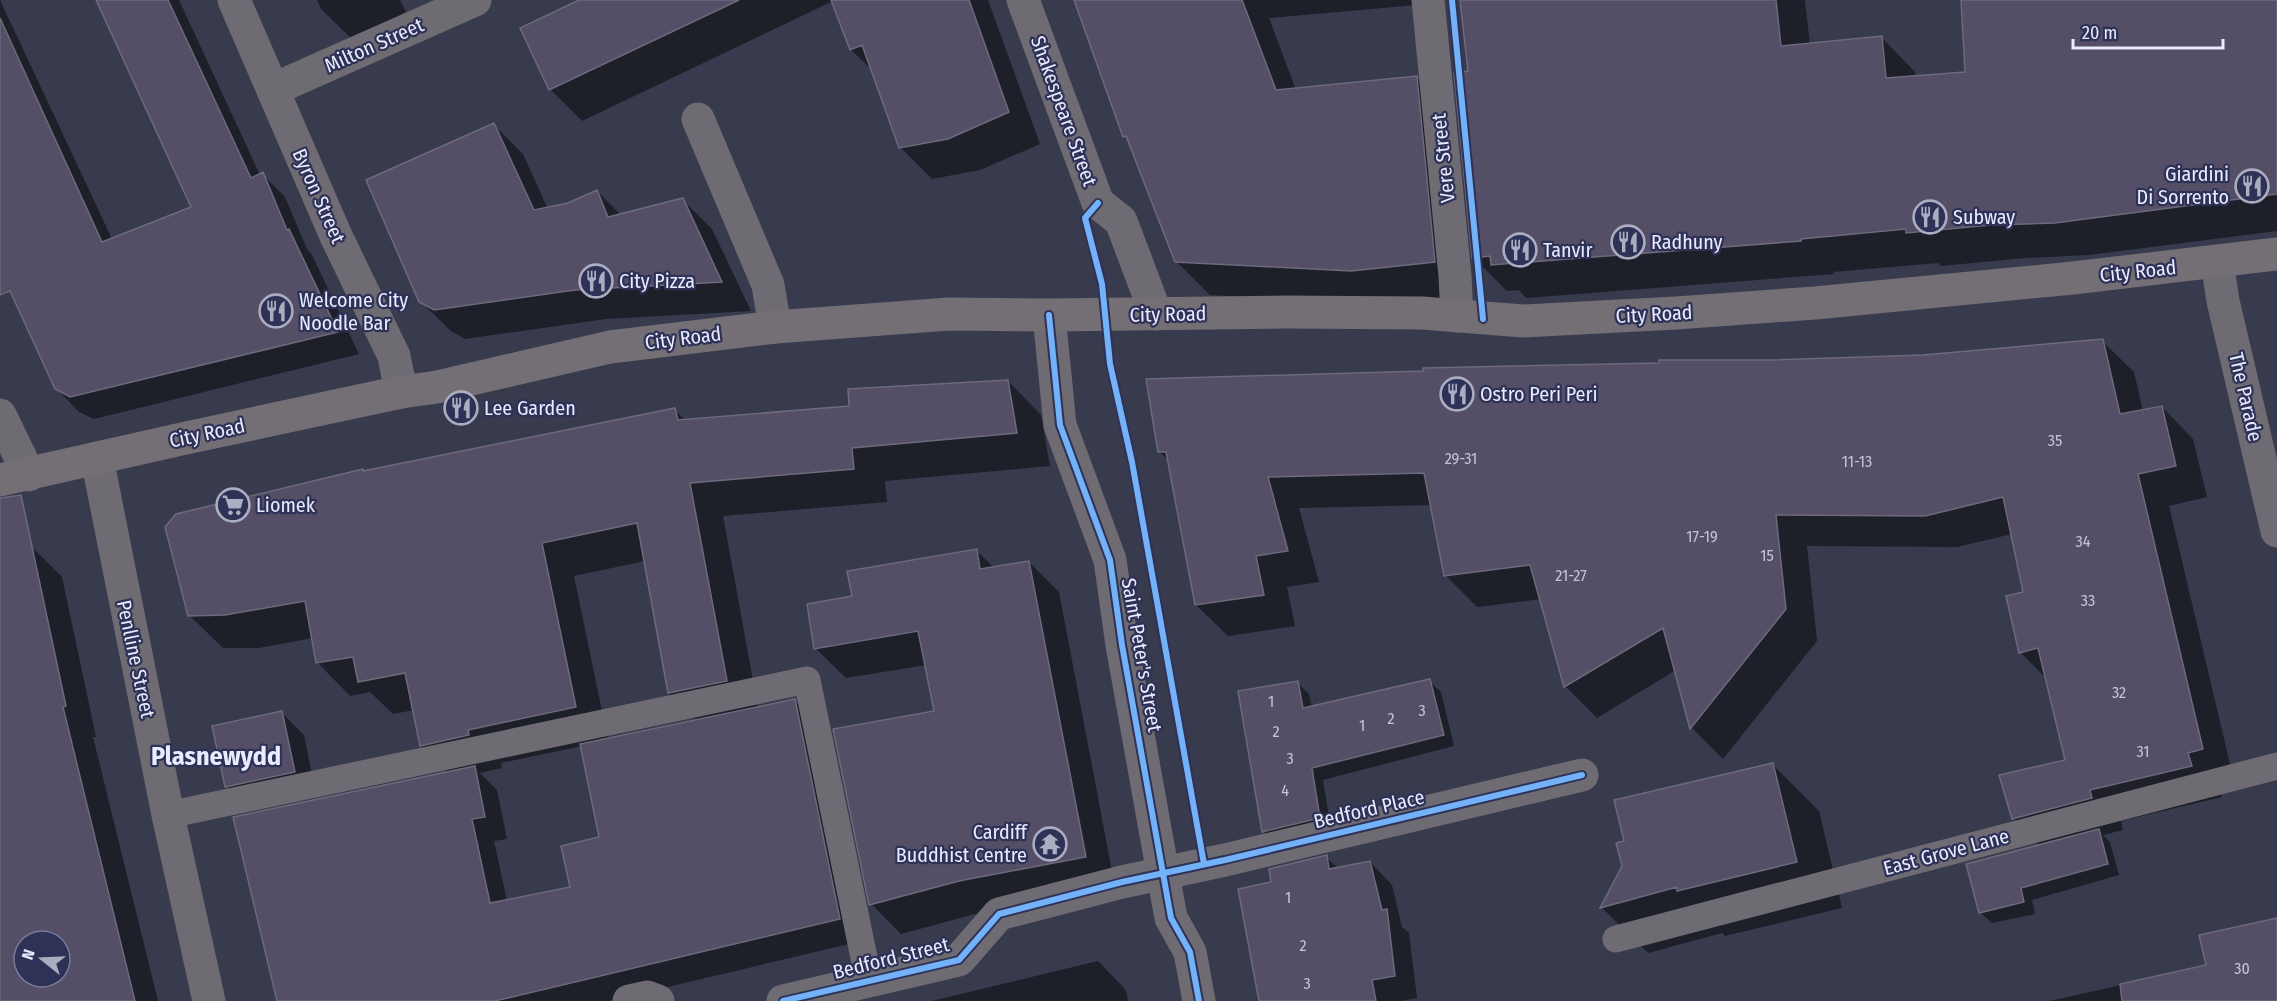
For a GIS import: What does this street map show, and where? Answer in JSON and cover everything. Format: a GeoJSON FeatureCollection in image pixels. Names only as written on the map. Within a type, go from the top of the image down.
{"type":"FeatureCollection","features":[{"type":"Feature","properties":{"kind":"main road","name":"City Road"},"geometry":{"type":"LineString","coordinates":[[14,478],[401,392],[437,387],[610,347],[775,327],[949,314],[1286,312],[1422,314],[1523,321],[1676,314],[1815,303],[2277,254]]}},
{"type":"Feature","properties":{"kind":"street","name":"Byron Street"},"geometry":{"type":"LineString","coordinates":[[234,0],[336,236],[394,356],[401,392]]}},
{"type":"Feature","properties":{"kind":"street","name":"Milton Street"},"geometry":{"type":"LineString","coordinates":[[274,89],[474,0]]}},
{"type":"Feature","properties":{"kind":"street","name":"Shakespeare Street"},"geometry":{"type":"LineString","coordinates":[[1023,0],[1098,203],[1121,220],[1156,314]]}},
{"type":"Feature","properties":{"kind":"street","name":"Vere Street"},"geometry":{"type":"LineString","coordinates":[[1428,0],[1457,316]]}},
{"type":"Feature","properties":{"kind":"street"},"geometry":{"type":"LineString","coordinates":[[698,119],[768,285],[775,327]]}},
{"type":"Feature","properties":{"kind":"street","name":"The Parade"},"geometry":{"type":"LineString","coordinates":[[2217,262],[2223,301],[2277,531]]}},
{"type":"Feature","properties":{"kind":"street","name":"Saint Peter's Street"},"geometry":{"type":"LineString","coordinates":[[1049,315],[1060,425],[1110,560],[1122,645],[1171,918],[1190,952],[1199,1001]]}},
{"type":"Feature","properties":{"kind":"street"},"geometry":{"type":"LineString","coordinates":[[0,415],[14,478]]}},
{"type":"Feature","properties":{"kind":"street","name":"Penlline Street"},"geometry":{"type":"LineString","coordinates":[[97,458],[168,814],[210,1001]]}},
{"type":"Feature","properties":{"kind":"street","name":"Bedford Place"},"geometry":{"type":"LineString","coordinates":[[1164,873],[1582,775]]}},
{"type":"Feature","properties":{"kind":"street","name":"Bedford Street"},"geometry":{"type":"LineString","coordinates":[[783,1001],[959,960],[999,914],[1164,873]]}},
{"type":"Feature","properties":{"kind":"street"},"geometry":{"type":"LineString","coordinates":[[629,1001],[648,997],[658,1001]]}},
{"type":"Feature","properties":{"kind":"lane"},"geometry":{"type":"LineString","coordinates":[[168,814],[807,681],[869,982]]}},
{"type":"Feature","properties":{"kind":"lane","name":"East Grove Lane"},"geometry":{"type":"LineString","coordinates":[[1616,939],[2277,766]]}},
{"type":"Feature","properties":{"kind":"building"},"geometry":{"type":"Polygon","coordinates":[[[96,0],[168,0],[251,178],[263,172],[287,230],[289,229],[338,332],[70,397],[55,389],[10,291],[0,295],[0,18],[102,242],[191,207],[96,0]]]}},
{"type":"Feature","properties":{"kind":"building"},"geometry":{"type":"Polygon","coordinates":[[[579,0],[739,0],[549,90],[520,28],[579,0]]]}},
{"type":"Feature","properties":{"kind":"building"},"geometry":{"type":"Polygon","coordinates":[[[831,0],[969,0],[1009,112],[948,139],[899,148],[862,45],[850,50],[831,0]]]}},
{"type":"Feature","properties":{"kind":"building"},"geometry":{"type":"Polygon","coordinates":[[[1074,0],[1242,0],[1276,90],[1417,76],[1435,262],[1351,271],[1175,262],[1126,136],[1123,137],[1074,0]]]}},
{"type":"Feature","properties":{"kind":"building"},"geometry":{"type":"Polygon","coordinates":[[[1460,0],[1776,0],[1781,46],[1882,36],[1886,78],[1965,72],[1961,0],[2277,0],[2277,194],[2055,223],[1991,225],[1906,233],[1906,229],[1801,239],[1801,241],[1491,265],[1490,256],[1472,258],[1454,73],[1468,71],[1460,0]]]}},
{"type":"Feature","properties":{"kind":"building"},"geometry":{"type":"Polygon","coordinates":[[[494,123],[534,210],[568,203],[597,190],[608,217],[683,198],[722,282],[575,290],[434,310],[419,302],[366,180],[494,123]]]}},
{"type":"Feature","properties":{"kind":"building"},"geometry":{"type":"Polygon","coordinates":[[[2103,339],[2120,414],[2162,406],[2176,466],[2138,474],[2203,749],[2188,753],[2192,766],[2090,790],[2092,798],[2012,819],[1999,775],[2065,760],[2038,648],[2019,653],[2006,596],[2023,592],[2003,497],[1925,516],[1776,515],[1786,609],[1690,729],[1663,628],[1564,687],[1530,565],[1444,576],[1424,473],[1268,477],[1288,551],[1256,556],[1264,595],[1195,605],[1166,452],[1158,452],[1146,379],[1423,371],[1423,368],[1659,363],[1659,360],[1774,360],[1923,355],[2103,339]]]}},
{"type":"Feature","properties":{"kind":"building"},"geometry":{"type":"Polygon","coordinates":[[[1008,380],[1017,433],[852,448],[854,469],[690,483],[727,681],[668,693],[637,523],[542,543],[576,707],[468,730],[469,735],[420,746],[405,673],[358,682],[353,657],[316,663],[305,601],[225,615],[188,616],[165,527],[176,514],[363,469],[363,471],[675,408],[678,420],[849,406],[848,389],[1008,380]]]}},
{"type":"Feature","properties":{"kind":"building"},"geometry":{"type":"Polygon","coordinates":[[[21,495],[66,706],[63,707],[135,1001],[0,1001],[0,498],[21,495]]]}},
{"type":"Feature","properties":{"kind":"building"},"geometry":{"type":"Polygon","coordinates":[[[977,549],[980,569],[1029,561],[1086,857],[959,881],[869,905],[833,729],[934,711],[918,631],[814,649],[807,604],[852,596],[847,571],[977,549]]]}},
{"type":"Feature","properties":{"kind":"building"},"geometry":{"type":"Polygon","coordinates":[[[1430,679],[1444,735],[1312,768],[1320,818],[1262,832],[1238,691],[1298,681],[1303,708],[1430,679]]]}},
{"type":"Feature","properties":{"kind":"building"},"geometry":{"type":"Polygon","coordinates":[[[795,699],[840,919],[495,1001],[277,1001],[233,817],[475,766],[485,817],[472,819],[490,903],[570,887],[561,846],[599,837],[580,744],[795,699]]]}},
{"type":"Feature","properties":{"kind":"building"},"geometry":{"type":"Polygon","coordinates":[[[282,711],[295,772],[225,787],[212,726],[282,711]]]}},
{"type":"Feature","properties":{"kind":"building"},"geometry":{"type":"Polygon","coordinates":[[[1773,763],[1797,862],[1677,891],[1677,887],[1600,908],[1622,866],[1616,843],[1624,841],[1614,800],[1773,763]]]}},
{"type":"Feature","properties":{"kind":"building"},"geometry":{"type":"Polygon","coordinates":[[[2099,829],[2108,864],[2021,888],[2024,902],[1979,913],[1966,864],[2099,829]]]}},
{"type":"Feature","properties":{"kind":"building"},"geometry":{"type":"Polygon","coordinates":[[[1327,855],[1329,869],[1370,861],[1382,910],[1387,909],[1395,976],[1372,980],[1376,1001],[1259,1001],[1238,889],[1271,882],[1269,869],[1327,855]]]}},
{"type":"Feature","properties":{"kind":"building"},"geometry":{"type":"Polygon","coordinates":[[[2277,918],[2277,1001],[2122,1001],[2120,984],[2206,965],[2199,935],[2277,918]]]}},
{"type":"Feature","properties":{"kind":"cycle path"},"geometry":{"type":"LineString","coordinates":[[1452,0],[1483,319]]}},
{"type":"Feature","properties":{"kind":"cycle path"},"geometry":{"type":"LineString","coordinates":[[1098,203],[1085,218],[1102,284],[1110,364],[1132,462],[1204,864]]}},
{"type":"Feature","properties":{"kind":"cycle path"},"geometry":{"type":"LineString","coordinates":[[1049,315],[1060,425],[1110,560],[1122,645],[1171,918],[1190,952],[1199,1001]]}},
{"type":"Feature","properties":{"kind":"cycle path"},"geometry":{"type":"LineString","coordinates":[[783,1001],[959,960],[999,914],[1122,882],[1225,860],[1582,775]]}},
{"type":"Feature","properties":{"kind":"place","name":"Giardini Di Sorrento"},"geometry":{"type":"Point","coordinates":[2252,186]}},
{"type":"Feature","properties":{"kind":"place","name":"Subway"},"geometry":{"type":"Point","coordinates":[1930,217]}},
{"type":"Feature","properties":{"kind":"place","name":"Radhuny"},"geometry":{"type":"Point","coordinates":[1628,242]}},
{"type":"Feature","properties":{"kind":"place","name":"Tanvir"},"geometry":{"type":"Point","coordinates":[1520,250]}},
{"type":"Feature","properties":{"kind":"place","name":"City Pizza"},"geometry":{"type":"Point","coordinates":[596,281]}},
{"type":"Feature","properties":{"kind":"place","name":"Welcome City Noodle Bar"},"geometry":{"type":"Point","coordinates":[276,311]}},
{"type":"Feature","properties":{"kind":"place","name":"Ostro Peri Peri"},"geometry":{"type":"Point","coordinates":[1457,394]}},
{"type":"Feature","properties":{"kind":"place","name":"Lee Garden"},"geometry":{"type":"Point","coordinates":[461,408]}},
{"type":"Feature","properties":{"kind":"place","name":"Liomek"},"geometry":{"type":"Point","coordinates":[233,505]}},
{"type":"Feature","properties":{"kind":"place","name":"Cardiff Buddhist Centre"},"geometry":{"type":"Point","coordinates":[1050,844]}},
{"type":"Feature","properties":{"kind":"district","name":"Plasnewydd"},"geometry":{"type":"Point","coordinates":[216,756]}}]}
